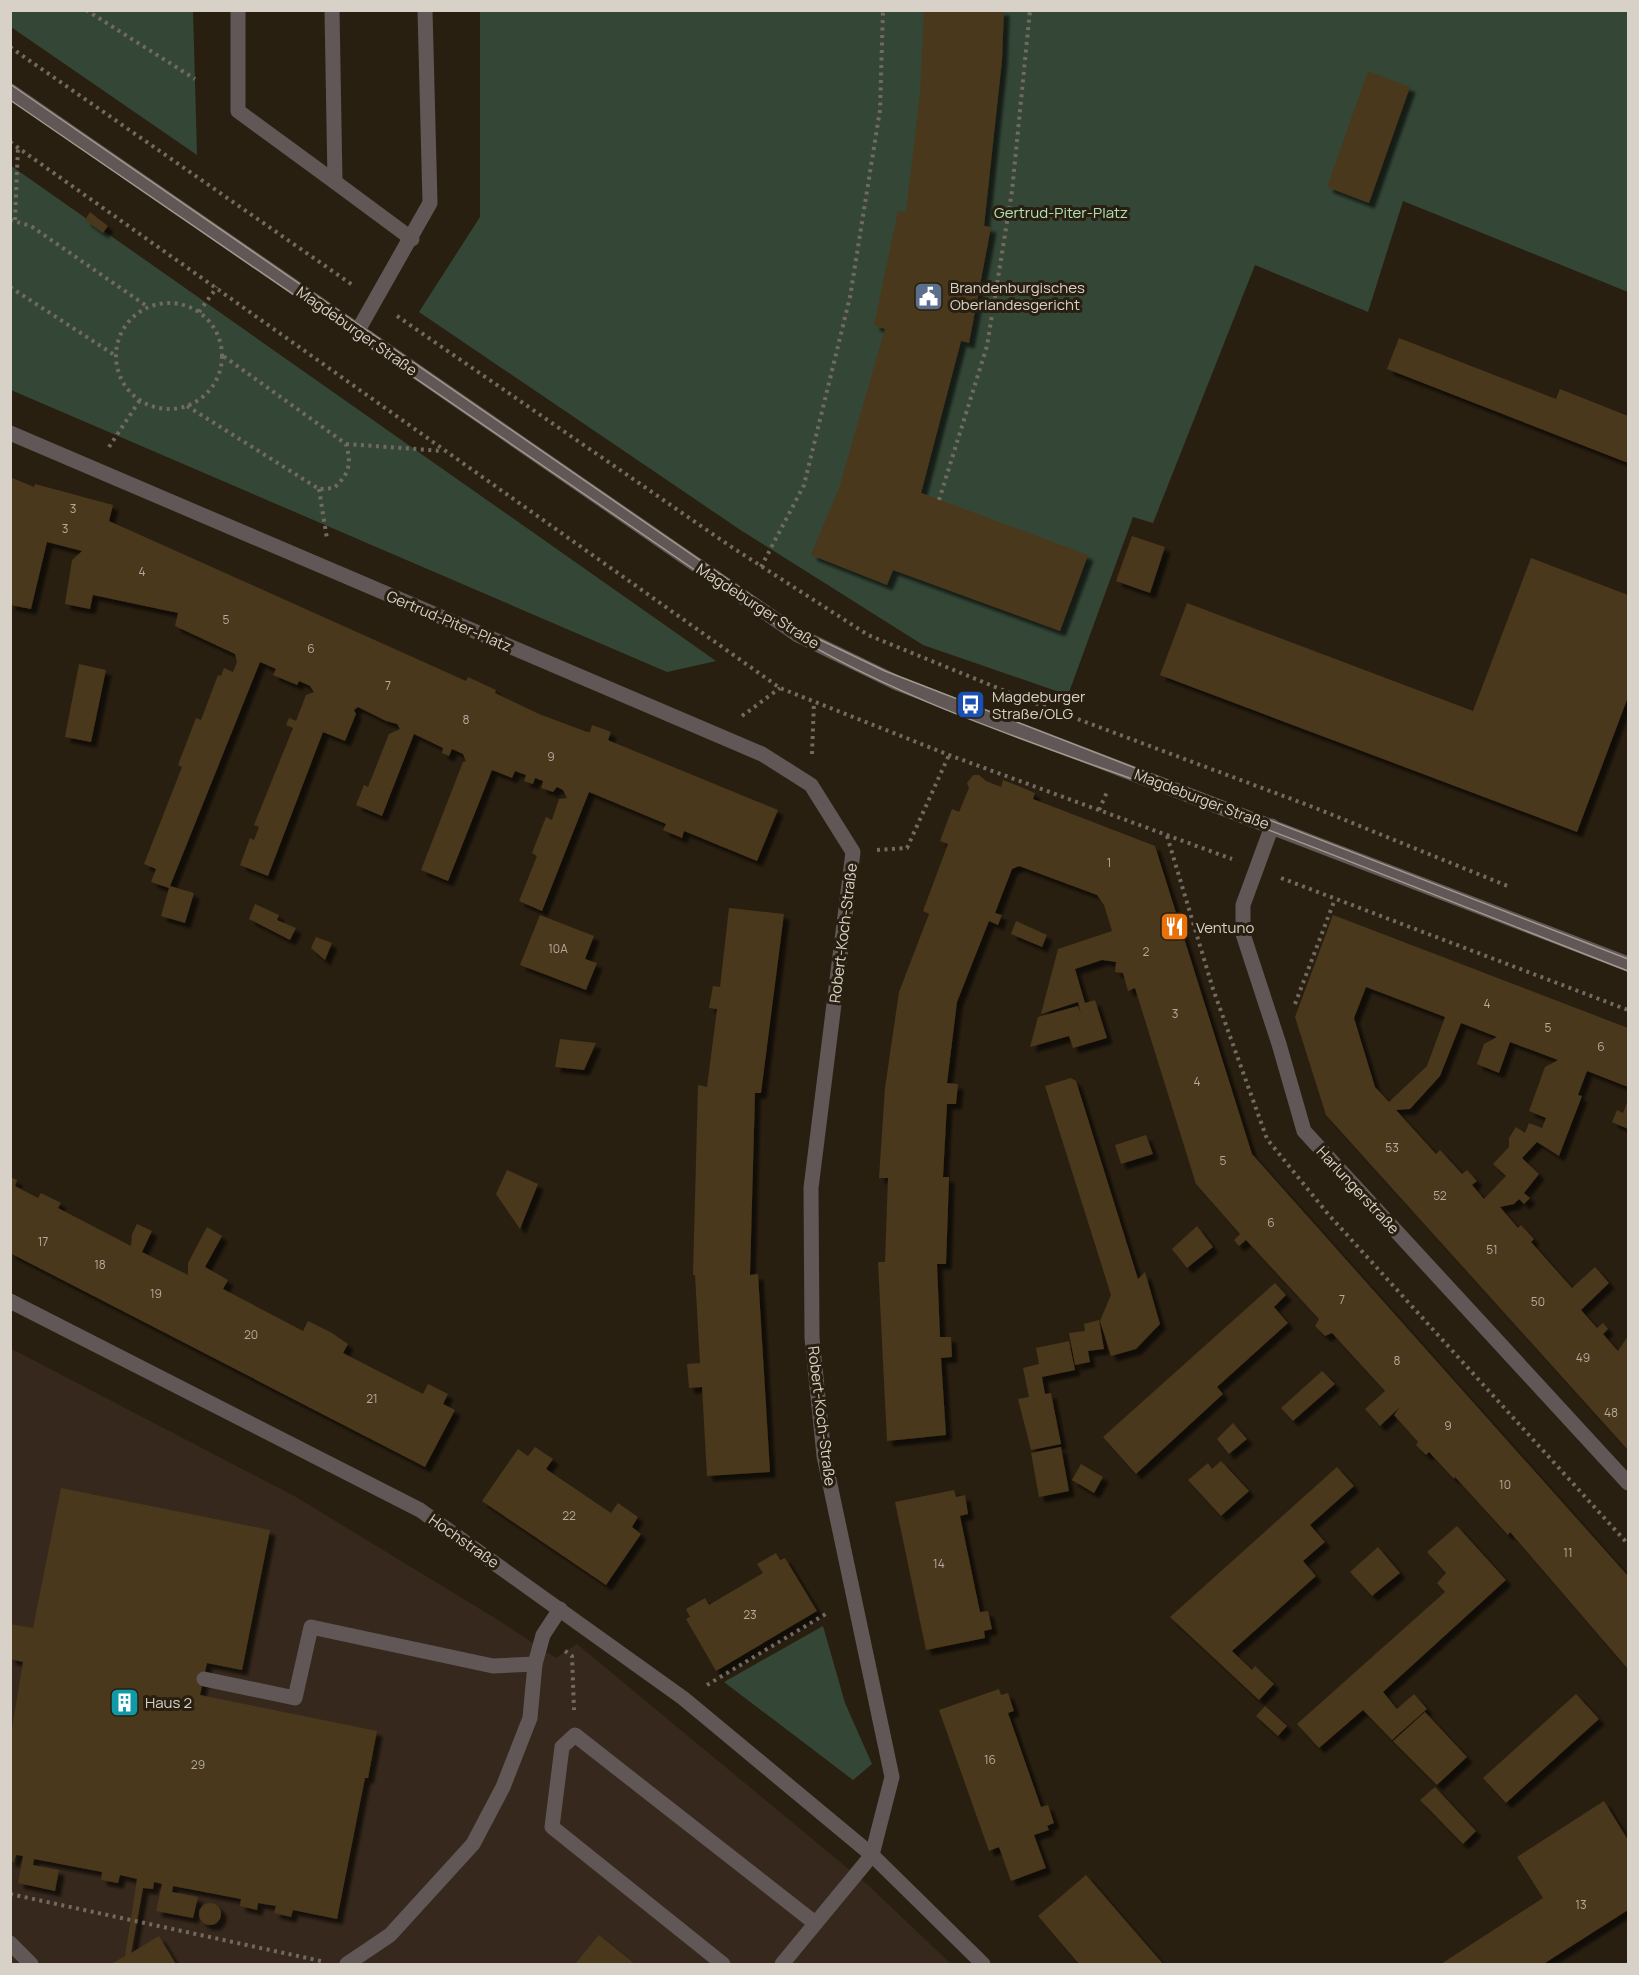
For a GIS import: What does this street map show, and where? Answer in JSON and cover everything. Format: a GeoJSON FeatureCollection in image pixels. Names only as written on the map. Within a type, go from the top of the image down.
{"type":"FeatureCollection","features":[{"type":"Feature","properties":{"kind":"street"},"geometry":{"type":"LineString","coordinates":[[238,10],[237,111],[412,239]]}},
{"type":"Feature","properties":{"kind":"street"},"geometry":{"type":"LineString","coordinates":[[332,10],[335,182]]}},
{"type":"Feature","properties":{"kind":"street"},"geometry":{"type":"LineString","coordinates":[[357,332],[412,239],[430,202],[425,10]]}},
{"type":"Feature","properties":{"kind":"street","name":"Magdeburger Straße"},"geometry":{"type":"LineString","coordinates":[[10,91],[807,640],[897,683],[1629,964]]}},
{"type":"Feature","properties":{"kind":"street","name":"Gertrud-Piter-Platz"},"geometry":{"type":"LineString","coordinates":[[10,433],[333,573],[762,754],[810,784],[853,852]]}},
{"type":"Feature","properties":{"kind":"street","name":"Harlungerstraße"},"geometry":{"type":"LineString","coordinates":[[1272,826],[1243,905],[1243,934],[1280,1044],[1304,1131],[1629,1483]]}},
{"type":"Feature","properties":{"kind":"street","name":"Robert-Koch-Straße"},"geometry":{"type":"LineString","coordinates":[[853,852],[811,1188],[812,1338],[824,1456],[892,1777],[872,1855]]}},
{"type":"Feature","properties":{"kind":"street","name":"Hochstraße"},"geometry":{"type":"LineString","coordinates":[[10,1301],[420,1510],[683,1698],[872,1855]]}},
{"type":"Feature","properties":{"kind":"street"},"geometry":{"type":"LineString","coordinates":[[347,1965],[390,1935],[474,1844],[503,1787],[530,1718],[535,1664],[543,1635],[560,1609]]}},
{"type":"Feature","properties":{"kind":"street"},"geometry":{"type":"LineString","coordinates":[[204,1678],[295,1698],[311,1627],[493,1666],[535,1664]]}},
{"type":"Feature","properties":{"kind":"street"},"geometry":{"type":"LineString","coordinates":[[723,1965],[552,1827],[562,1747],[575,1734],[815,1923]]}},
{"type":"Feature","properties":{"kind":"street"},"geometry":{"type":"LineString","coordinates":[[782,1965],[872,1855],[983,1965]]}},
{"type":"Feature","properties":{"kind":"street"},"geometry":{"type":"LineString","coordinates":[[10,1943],[31,1965]]}},
{"type":"Feature","properties":{"kind":"path"},"geometry":{"type":"LineString","coordinates":[[86,10],[195,79]]}},
{"type":"Feature","properties":{"kind":"path"},"geometry":{"type":"LineString","coordinates":[[761,567],[804,485],[850,297],[880,110],[883,10]]}},
{"type":"Feature","properties":{"kind":"path"},"geometry":{"type":"LineString","coordinates":[[939,500],[987,346],[1012,190],[1030,10]]}},
{"type":"Feature","properties":{"kind":"path"},"geometry":{"type":"LineString","coordinates":[[10,47],[761,567],[868,635],[1032,702],[1313,807],[1513,888]]}},
{"type":"Feature","properties":{"kind":"path"},"geometry":{"type":"LineString","coordinates":[[10,141],[780,688],[1629,1010]]}},
{"type":"Feature","properties":{"kind":"path"},"geometry":{"type":"LineString","coordinates":[[18,147],[13,220],[31,226],[148,307]]}},
{"type":"Feature","properties":{"kind":"path"},"geometry":{"type":"LineString","coordinates":[[10,286],[116,356]]}},
{"type":"Feature","properties":{"kind":"path"},"geometry":{"type":"LineString","coordinates":[[199,312],[216,287]]}},
{"type":"Feature","properties":{"kind":"path"},"geometry":{"type":"LineString","coordinates":[[165,303],[183,305],[199,312],[211,324],[219,338],[222,355],[220,371],[213,386],[201,398],[187,406],[171,409],[155,407],[140,400],[127,388],[119,373],[116,356],[118,341],[124,327],[135,315],[148,307],[165,303]]}},
{"type":"Feature","properties":{"kind":"path"},"geometry":{"type":"LineString","coordinates":[[222,355],[346,444],[444,451]]}},
{"type":"Feature","properties":{"kind":"path"},"geometry":{"type":"LineString","coordinates":[[94,469],[140,400]]}},
{"type":"Feature","properties":{"kind":"path"},"geometry":{"type":"LineString","coordinates":[[187,406],[319,489],[334,488],[347,476],[351,460],[346,444]]}},
{"type":"Feature","properties":{"kind":"path"},"geometry":{"type":"LineString","coordinates":[[319,489],[333,573]]}},
{"type":"Feature","properties":{"kind":"path"},"geometry":{"type":"LineString","coordinates":[[717,735],[780,688]]}},
{"type":"Feature","properties":{"kind":"path"},"geometry":{"type":"LineString","coordinates":[[810,784],[814,702]]}},
{"type":"Feature","properties":{"kind":"path"},"geometry":{"type":"LineString","coordinates":[[853,852],[907,848],[949,754]]}},
{"type":"Feature","properties":{"kind":"path"},"geometry":{"type":"LineString","coordinates":[[1280,1044],[1335,898]]}},
{"type":"Feature","properties":{"kind":"path"},"geometry":{"type":"LineString","coordinates":[[683,1698],[811,1623]]}},
{"type":"Feature","properties":{"kind":"path"},"geometry":{"type":"LineString","coordinates":[[543,1635],[572,1656],[575,1734]]}},
{"type":"Feature","properties":{"kind":"path"},"geometry":{"type":"LineString","coordinates":[[10,1894],[328,1962]]}},
{"type":"Feature","properties":{"kind":"shaded area"},"geometry":{"type":"Polygon","coordinates":[[[10,1348],[296,1497],[556,1658],[577,1644],[869,1886],[951,1964],[11,1964],[10,1348]]]}},
{"type":"Feature","properties":{"kind":"green space"},"geometry":{"type":"Polygon","coordinates":[[[11,10],[193,11],[197,155],[11,27],[11,10]]]}},
{"type":"Feature","properties":{"kind":"green space"},"geometry":{"type":"Polygon","coordinates":[[[480,11],[1628,11],[1628,292],[1403,201],[1368,312],[1255,265],[1153,523],[1133,517],[1068,695],[923,645],[742,531],[419,312],[480,217],[480,11]]]}},
{"type":"Feature","properties":{"kind":"green space"},"geometry":{"type":"Polygon","coordinates":[[[10,165],[716,661],[667,672],[11,390],[10,165]]]}},
{"type":"Feature","properties":{"kind":"green space"},"geometry":{"type":"Polygon","coordinates":[[[823,1626],[845,1703],[872,1764],[853,1780],[724,1682],[823,1626]]]}},
{"type":"Feature","properties":{"kind":"building","name":"Brandenburgisches Oberlandesgericht"},"geometry":{"type":"Polygon","coordinates":[[[924,10],[1004,10],[1002,60],[984,226],[991,227],[969,343],[961,341],[921,493],[1088,555],[1060,631],[893,570],[887,585],[811,555],[839,488],[885,329],[874,325],[898,211],[906,212],[920,93],[924,10]]]}},
{"type":"Feature","properties":{"kind":"building"},"geometry":{"type":"Polygon","coordinates":[[[1368,71],[1410,87],[1369,203],[1327,187],[1368,71]]]}},
{"type":"Feature","properties":{"kind":"building"},"geometry":{"type":"Polygon","coordinates":[[[90,212],[108,226],[103,233],[85,220],[90,212]]]}},
{"type":"Feature","properties":{"kind":"building"},"geometry":{"type":"Polygon","coordinates":[[[1399,338],[1556,399],[1560,389],[1628,416],[1628,463],[1387,369],[1399,338]]]}},
{"type":"Feature","properties":{"kind":"building"},"geometry":{"type":"Polygon","coordinates":[[[10,477],[34,487],[35,484],[113,505],[109,521],[466,681],[468,677],[539,714],[587,732],[590,732],[592,725],[611,732],[608,740],[610,741],[778,810],[757,861],[684,831],[682,838],[663,830],[666,824],[589,792],[542,911],[519,901],[537,856],[532,853],[546,817],[552,820],[559,799],[567,798],[563,790],[557,787],[553,792],[541,788],[543,781],[535,778],[533,784],[524,781],[526,775],[515,771],[512,778],[492,770],[448,881],[421,870],[463,762],[466,761],[463,754],[452,749],[449,756],[442,753],[443,748],[414,734],[382,816],[356,805],[364,785],[368,787],[389,734],[400,729],[397,724],[358,707],[354,710],[356,714],[345,741],[323,732],[268,876],[240,865],[250,838],[254,840],[259,827],[254,825],[293,728],[286,725],[289,718],[296,721],[306,695],[314,692],[310,686],[299,681],[297,685],[273,675],[276,669],[260,662],[170,886],[194,893],[185,923],[161,916],[169,888],[151,882],[156,869],[144,864],[182,767],[178,765],[196,718],[201,720],[218,675],[221,676],[224,668],[233,672],[237,662],[235,654],[175,626],[178,613],[93,595],[90,609],[65,604],[72,560],[82,551],[47,542],[31,609],[10,605],[10,477]]]}},
{"type":"Feature","properties":{"kind":"building"},"geometry":{"type":"Polygon","coordinates":[[[1132,536],[1165,547],[1150,593],[1116,581],[1132,536]]]}},
{"type":"Feature","properties":{"kind":"building"},"geometry":{"type":"Polygon","coordinates":[[[1531,558],[1628,595],[1628,697],[1577,832],[1160,675],[1187,603],[1473,711],[1531,558]]]}},
{"type":"Feature","properties":{"kind":"building"},"geometry":{"type":"Polygon","coordinates":[[[79,664],[106,670],[91,742],[65,737],[79,664]]]}},
{"type":"Feature","properties":{"kind":"building"},"geometry":{"type":"Polygon","coordinates":[[[973,775],[979,775],[986,781],[1001,787],[1003,780],[1016,785],[1035,793],[1033,799],[1155,846],[1252,1154],[1628,1576],[1628,1669],[1510,1532],[1508,1535],[1429,1452],[1426,1455],[1416,1445],[1418,1442],[1394,1415],[1400,1407],[1380,1426],[1365,1409],[1385,1391],[1332,1333],[1325,1336],[1315,1326],[1319,1319],[1246,1240],[1239,1246],[1234,1240],[1240,1234],[1196,1184],[1135,988],[1128,991],[1123,973],[1115,972],[1116,962],[1102,960],[1075,969],[1085,1003],[1095,1000],[1107,1038],[1073,1048],[1069,1036],[1030,1047],[1038,1017],[1078,1006],[1081,1014],[1078,1002],[1041,1014],[1058,949],[1112,931],[1104,905],[1097,895],[1019,866],[1012,869],[995,913],[1002,915],[998,925],[989,921],[957,1002],[947,1083],[958,1084],[956,1104],[947,1104],[943,1177],[949,1177],[946,1264],[937,1264],[940,1337],[951,1337],[952,1357],[941,1358],[946,1435],[887,1441],[878,1262],[885,1262],[888,1178],[879,1178],[885,1088],[899,992],[929,914],[923,911],[948,844],[940,841],[952,809],[959,812],[969,788],[967,783],[973,775]]]}},
{"type":"Feature","properties":{"kind":"building"},"geometry":{"type":"Polygon","coordinates":[[[255,904],[279,915],[277,920],[296,928],[290,940],[249,919],[255,904]]]}},
{"type":"Feature","properties":{"kind":"building"},"geometry":{"type":"Polygon","coordinates":[[[729,908],[784,914],[761,1093],[755,1093],[750,1275],[758,1274],[770,1472],[707,1476],[702,1387],[689,1388],[687,1364],[700,1363],[695,1275],[693,1275],[698,1085],[707,1087],[717,1009],[709,1008],[713,986],[720,987],[729,908]]]}},
{"type":"Feature","properties":{"kind":"building"},"geometry":{"type":"Polygon","coordinates":[[[540,915],[594,936],[585,959],[597,963],[586,990],[520,965],[540,915]]]}},
{"type":"Feature","properties":{"kind":"building"},"geometry":{"type":"Polygon","coordinates":[[[1333,915],[1628,1028],[1628,1087],[1587,1071],[1578,1095],[1582,1096],[1559,1156],[1537,1142],[1522,1158],[1539,1174],[1524,1193],[1530,1198],[1524,1204],[1519,1199],[1514,1204],[1500,1207],[1518,1228],[1521,1225],[1534,1239],[1531,1242],[1572,1288],[1595,1267],[1609,1283],[1581,1310],[1597,1328],[1603,1323],[1608,1329],[1603,1334],[1618,1351],[1628,1336],[1628,1450],[1326,1115],[1295,1017],[1333,915]],[[1366,987],[1354,1018],[1375,1087],[1389,1102],[1427,1066],[1445,1017],[1366,987]],[[1461,1023],[1440,1076],[1410,1109],[1396,1110],[1436,1154],[1440,1150],[1462,1174],[1467,1170],[1477,1181],[1472,1185],[1484,1199],[1506,1176],[1493,1164],[1509,1147],[1509,1138],[1516,1127],[1525,1133],[1529,1123],[1542,1128],[1546,1118],[1529,1111],[1545,1067],[1558,1060],[1510,1042],[1499,1073],[1477,1064],[1484,1044],[1497,1037],[1461,1023]]]}},
{"type":"Feature","properties":{"kind":"building"},"geometry":{"type":"Polygon","coordinates":[[[1016,921],[1047,935],[1042,947],[1011,934],[1016,921]]]}},
{"type":"Feature","properties":{"kind":"building"},"geometry":{"type":"Polygon","coordinates":[[[316,937],[332,943],[325,960],[311,948],[316,937]]]}},
{"type":"Feature","properties":{"kind":"building"},"geometry":{"type":"Polygon","coordinates":[[[560,1039],[596,1043],[584,1070],[555,1067],[560,1039]]]}},
{"type":"Feature","properties":{"kind":"building"},"geometry":{"type":"Polygon","coordinates":[[[1071,1078],[1076,1081],[1138,1279],[1145,1272],[1160,1324],[1136,1349],[1111,1356],[1100,1321],[1111,1295],[1045,1086],[1071,1078]]]}},
{"type":"Feature","properties":{"kind":"building"},"geometry":{"type":"Polygon","coordinates":[[[1628,1100],[1628,1129],[1612,1122],[1617,1110],[1623,1113],[1628,1100]]]}},
{"type":"Feature","properties":{"kind":"building"},"geometry":{"type":"Polygon","coordinates":[[[1146,1135],[1153,1154],[1121,1164],[1115,1145],[1146,1135]]]}},
{"type":"Feature","properties":{"kind":"building"},"geometry":{"type":"Polygon","coordinates":[[[507,1170],[538,1184],[520,1229],[496,1194],[507,1170]]]}},
{"type":"Feature","properties":{"kind":"building"},"geometry":{"type":"Polygon","coordinates":[[[10,1177],[17,1180],[15,1186],[38,1198],[41,1193],[61,1203],[58,1208],[131,1246],[132,1234],[137,1224],[152,1231],[142,1252],[188,1275],[188,1263],[207,1227],[222,1236],[205,1267],[228,1280],[223,1289],[303,1331],[308,1321],[332,1333],[348,1344],[343,1353],[423,1394],[428,1384],[448,1394],[443,1404],[455,1410],[425,1467],[10,1253],[10,1177]]]}},
{"type":"Feature","properties":{"kind":"building"},"geometry":{"type":"Polygon","coordinates":[[[1197,1226],[1213,1247],[1187,1268],[1172,1249],[1197,1226]]]}},
{"type":"Feature","properties":{"kind":"building"},"geometry":{"type":"Polygon","coordinates":[[[1275,1283],[1286,1295],[1274,1307],[1288,1323],[1217,1387],[1223,1394],[1136,1474],[1103,1437],[1275,1283]]]}},
{"type":"Feature","properties":{"kind":"building"},"geometry":{"type":"Polygon","coordinates":[[[1099,1320],[1104,1349],[1088,1351],[1090,1362],[1075,1365],[1069,1333],[1085,1331],[1084,1324],[1099,1320]]]}},
{"type":"Feature","properties":{"kind":"building"},"geometry":{"type":"Polygon","coordinates":[[[1069,1341],[1075,1370],[1042,1377],[1045,1394],[1051,1393],[1061,1444],[1031,1450],[1018,1399],[1029,1397],[1023,1368],[1039,1364],[1036,1348],[1069,1341]]]}},
{"type":"Feature","properties":{"kind":"building"},"geometry":{"type":"Polygon","coordinates":[[[1322,1371],[1335,1384],[1293,1421],[1281,1408],[1322,1371]]]}},
{"type":"Feature","properties":{"kind":"building"},"geometry":{"type":"Polygon","coordinates":[[[1233,1423],[1247,1439],[1229,1454],[1217,1439],[1233,1423]]]}},
{"type":"Feature","properties":{"kind":"building"},"geometry":{"type":"Polygon","coordinates":[[[535,1447],[553,1459],[546,1469],[611,1513],[618,1503],[638,1517],[632,1527],[641,1534],[606,1585],[482,1501],[518,1449],[528,1456],[535,1447]]]}},
{"type":"Feature","properties":{"kind":"building"},"geometry":{"type":"Polygon","coordinates":[[[1061,1447],[1069,1491],[1039,1497],[1031,1453],[1061,1447]]]}},
{"type":"Feature","properties":{"kind":"building"},"geometry":{"type":"Polygon","coordinates":[[[1221,1461],[1249,1491],[1221,1516],[1188,1480],[1208,1463],[1212,1469],[1221,1461]]]}},
{"type":"Feature","properties":{"kind":"building"},"geometry":{"type":"Polygon","coordinates":[[[1081,1464],[1103,1477],[1094,1493],[1072,1480],[1081,1464]]]}},
{"type":"Feature","properties":{"kind":"building"},"geometry":{"type":"Polygon","coordinates":[[[1337,1467],[1354,1486],[1310,1525],[1325,1542],[1303,1561],[1316,1576],[1232,1651],[1252,1670],[1255,1666],[1274,1684],[1259,1700],[1170,1617],[1337,1467]]]}},
{"type":"Feature","properties":{"kind":"building","name":"Haus 2"},"geometry":{"type":"Polygon","coordinates":[[[61,1488],[270,1530],[242,1670],[207,1663],[200,1695],[377,1731],[368,1778],[365,1778],[337,1919],[293,1910],[291,1917],[274,1913],[276,1906],[258,1903],[257,1910],[240,1906],[241,1899],[173,1886],[172,1892],[198,1897],[193,1918],[156,1911],[162,1884],[154,1882],[153,1889],[143,1888],[131,1953],[159,1936],[176,1964],[111,1964],[125,1956],[137,1879],[120,1875],[118,1883],[101,1880],[102,1872],[34,1859],[33,1865],[59,1870],[55,1891],[18,1883],[23,1856],[16,1855],[14,1862],[10,1861],[10,1740],[23,1662],[10,1659],[10,1624],[33,1628],[61,1488]]]}},
{"type":"Feature","properties":{"kind":"building"},"geometry":{"type":"Polygon","coordinates":[[[954,1490],[956,1497],[965,1495],[968,1514],[960,1516],[980,1612],[988,1611],[992,1629],[984,1631],[985,1638],[926,1650],[895,1502],[954,1490]]]}},
{"type":"Feature","properties":{"kind":"building"},"geometry":{"type":"Polygon","coordinates":[[[1457,1526],[1506,1580],[1383,1692],[1397,1709],[1414,1694],[1427,1709],[1392,1740],[1363,1710],[1319,1748],[1297,1724],[1445,1592],[1437,1583],[1446,1573],[1427,1552],[1457,1526]]]}},
{"type":"Feature","properties":{"kind":"building"},"geometry":{"type":"Polygon","coordinates":[[[1378,1547],[1400,1573],[1372,1596],[1350,1572],[1378,1547]]]}},
{"type":"Feature","properties":{"kind":"building"},"geometry":{"type":"Polygon","coordinates":[[[776,1553],[780,1560],[785,1558],[817,1611],[716,1671],[686,1619],[690,1617],[686,1609],[705,1598],[709,1605],[763,1573],[757,1564],[776,1553]]]}},
{"type":"Feature","properties":{"kind":"building"},"geometry":{"type":"Polygon","coordinates":[[[999,1689],[1001,1695],[1008,1693],[1014,1711],[1008,1713],[1041,1807],[1048,1805],[1054,1823],[1047,1826],[1049,1830],[1034,1835],[1046,1868],[1011,1881],[999,1847],[989,1851],[939,1710],[999,1689]]]}},
{"type":"Feature","properties":{"kind":"building"},"geometry":{"type":"Polygon","coordinates":[[[1576,1694],[1599,1719],[1506,1803],[1483,1778],[1576,1694]]]}},
{"type":"Feature","properties":{"kind":"building"},"geometry":{"type":"Polygon","coordinates":[[[1265,1706],[1287,1726],[1278,1736],[1256,1716],[1265,1706]]]}},
{"type":"Feature","properties":{"kind":"building"},"geometry":{"type":"Polygon","coordinates":[[[1425,1712],[1467,1757],[1437,1785],[1393,1741],[1425,1712]]]}},
{"type":"Feature","properties":{"kind":"building"},"geometry":{"type":"Polygon","coordinates":[[[1435,1787],[1476,1831],[1463,1844],[1420,1800],[1435,1787]]]}},
{"type":"Feature","properties":{"kind":"building"},"geometry":{"type":"Polygon","coordinates":[[[1604,1801],[1628,1840],[1628,1910],[1545,1963],[1441,1964],[1543,1898],[1517,1857],[1604,1801]]]}},
{"type":"Feature","properties":{"kind":"building"},"geometry":{"type":"Polygon","coordinates":[[[1086,1875],[1163,1964],[1079,1964],[1038,1916],[1086,1875]]]}},
{"type":"Feature","properties":{"kind":"building"},"geometry":{"type":"Polygon","coordinates":[[[210,1903],[218,1906],[221,1914],[218,1922],[210,1925],[202,1922],[199,1914],[202,1906],[210,1903]]]}},
{"type":"Feature","properties":{"kind":"building"},"geometry":{"type":"Polygon","coordinates":[[[599,1935],[635,1964],[575,1964],[599,1935]]]}},
{"type":"Feature","properties":{"kind":"tram line"},"geometry":{"type":"LineString","coordinates":[[10,84],[804,632],[885,671],[1628,959]]}},
{"type":"Feature","properties":{"kind":"tram line"},"geometry":{"type":"LineString","coordinates":[[10,100],[756,612],[857,670],[963,717],[1238,818],[1628,971]]}},
{"type":"Feature","properties":{"kind":"place","name":"Brandenburgisches Oberlandesgericht"},"geometry":{"type":"Point","coordinates":[929,296]}},
{"type":"Feature","properties":{"kind":"place","name":"Magdeburger Straße/OLG"},"geometry":{"type":"Point","coordinates":[971,705]}},
{"type":"Feature","properties":{"kind":"place","name":"Ventuno"},"geometry":{"type":"Point","coordinates":[1175,927]}},
{"type":"Feature","properties":{"kind":"place","name":"Haus 2"},"geometry":{"type":"Point","coordinates":[124,1702]}}]}
